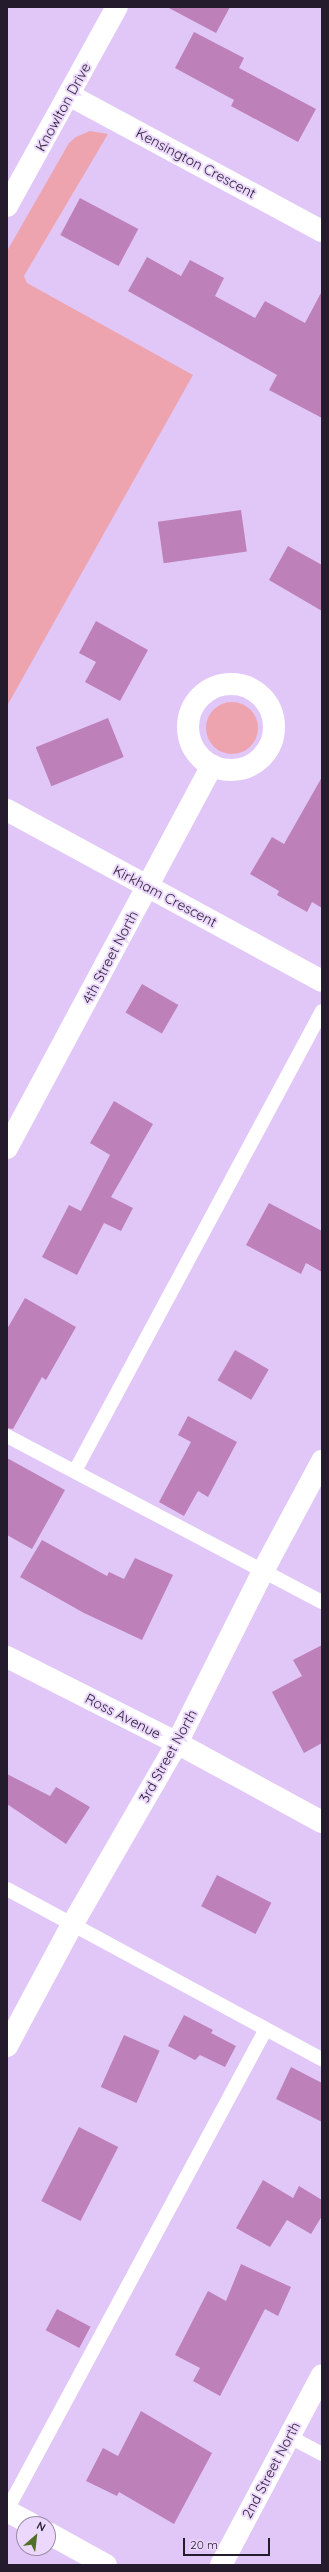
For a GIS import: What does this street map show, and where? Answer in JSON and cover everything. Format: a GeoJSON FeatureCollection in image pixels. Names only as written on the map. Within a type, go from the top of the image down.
{"type":"FeatureCollection","features":[{"type":"Feature","properties":{"kind":"street","name":"Knowlton Drive"},"geometry":{"type":"LineString","coordinates":[[7,206],[70,95],[116,7]]}},
{"type":"Feature","properties":{"kind":"street","name":"Kensington Crescent"},"geometry":{"type":"LineString","coordinates":[[70,95],[322,231]]}},
{"type":"Feature","properties":{"kind":"street","name":"4th Street North"},"geometry":{"type":"LineString","coordinates":[[7,1148],[212,766]]}},
{"type":"Feature","properties":{"kind":"street","name":"Kirkham Crescent"},"geometry":{"type":"LineString","coordinates":[[7,810],[322,981]]}},
{"type":"Feature","properties":{"kind":"street","name":"3rd Street North"},"geometry":{"type":"LineString","coordinates":[[7,2046],[72,1925],[177,1744],[263,1571],[322,1462]]}},
{"type":"Feature","properties":{"kind":"street","name":"Ross Avenue"},"geometry":{"type":"LineString","coordinates":[[7,1657],[177,1744],[322,1822]]}},
{"type":"Feature","properties":{"kind":"street","name":"2nd Street North"},"geometry":{"type":"LineString","coordinates":[[220,2565],[322,2375]]}},
{"type":"Feature","properties":{"kind":"street"},"geometry":{"type":"LineString","coordinates":[[7,2511],[16,2516]]}},
{"type":"Feature","properties":{"kind":"street"},"geometry":{"type":"LineString","coordinates":[[56,2537],[106,2565]]}},
{"type":"Feature","properties":{"kind":"lane"},"geometry":{"type":"LineString","coordinates":[[75,1471],[322,1011]]}},
{"type":"Feature","properties":{"kind":"lane"},"geometry":{"type":"LineString","coordinates":[[7,1436],[322,1602]]}},
{"type":"Feature","properties":{"kind":"lane"},"geometry":{"type":"LineString","coordinates":[[7,1889],[322,2059]]}},
{"type":"Feature","properties":{"kind":"lane"},"geometry":{"type":"LineString","coordinates":[[7,2511],[266,2029]]}},
{"type":"Feature","properties":{"kind":"lane"},"geometry":{"type":"LineString","coordinates":[[290,2437],[322,2454]]}},
{"type":"Feature","properties":{"kind":"shaded area"},"geometry":{"type":"Polygon","coordinates":[[[90,131],[108,134],[24,276],[27,283],[193,375],[7,706],[7,251],[69,143],[76,137],[90,131]]]}},
{"type":"Feature","properties":{"kind":"shaded area"},"geometry":{"type":"Polygon","coordinates":[[[232,702],[242,704],[250,710],[256,718],[258,728],[256,738],[250,746],[242,752],[232,754],[222,752],[214,746],[208,738],[206,728],[208,718],[214,710],[222,704],[232,702]]]}},
{"type":"Feature","properties":{"kind":"building"},"geometry":{"type":"Polygon","coordinates":[[[167,7],[230,7],[216,33],[167,7]]]}},
{"type":"Feature","properties":{"kind":"building"},"geometry":{"type":"Polygon","coordinates":[[[194,32],[244,58],[239,68],[316,109],[298,142],[231,106],[234,100],[175,68],[194,32]]]}},
{"type":"Feature","properties":{"kind":"building"},"geometry":{"type":"Polygon","coordinates":[[[80,198],[138,229],[119,266],[60,235],[80,198]]]}},
{"type":"Feature","properties":{"kind":"building"},"geometry":{"type":"Polygon","coordinates":[[[147,257],[181,276],[190,260],[224,278],[215,296],[255,318],[265,301],[305,323],[322,291],[322,418],[269,390],[277,375],[128,291],[147,257]]]}},
{"type":"Feature","properties":{"kind":"building"},"geometry":{"type":"Polygon","coordinates":[[[241,510],[247,552],[164,563],[158,522],[241,510]]]}},
{"type":"Feature","properties":{"kind":"building"},"geometry":{"type":"Polygon","coordinates":[[[288,546],[322,565],[322,611],[269,580],[288,546]]]}},
{"type":"Feature","properties":{"kind":"building"},"geometry":{"type":"Polygon","coordinates":[[[96,621],[148,650],[120,701],[85,682],[96,662],[79,653],[96,621]]]}},
{"type":"Feature","properties":{"kind":"building"},"geometry":{"type":"Polygon","coordinates":[[[108,718],[124,757],[51,786],[36,747],[108,718]]]}},
{"type":"Feature","properties":{"kind":"building"},"geometry":{"type":"Polygon","coordinates":[[[322,777],[322,908],[312,902],[307,912],[277,895],[279,891],[250,874],[272,837],[284,844],[322,777]]]}},
{"type":"Feature","properties":{"kind":"building"},"geometry":{"type":"Polygon","coordinates":[[[142,984],[178,1005],[162,1034],[126,1013],[142,984]]]}},
{"type":"Feature","properties":{"kind":"building"},"geometry":{"type":"Polygon","coordinates":[[[114,1101],[153,1124],[111,1197],[133,1208],[121,1231],[104,1223],[77,1275],[42,1257],[69,1205],[81,1211],[110,1155],[90,1143],[114,1101]]]}},
{"type":"Feature","properties":{"kind":"building"},"geometry":{"type":"Polygon","coordinates":[[[269,1203],[322,1231],[322,1272],[306,1263],[301,1274],[246,1245],[269,1203]]]}},
{"type":"Feature","properties":{"kind":"building"},"geometry":{"type":"Polygon","coordinates":[[[25,1298],[76,1327],[46,1380],[42,1377],[13,1429],[7,1428],[7,1329],[25,1298]]]}},
{"type":"Feature","properties":{"kind":"building"},"geometry":{"type":"Polygon","coordinates":[[[235,1350],[269,1370],[251,1400],[218,1380],[235,1350]]]}},
{"type":"Feature","properties":{"kind":"building"},"geometry":{"type":"Polygon","coordinates":[[[188,1416],[237,1442],[208,1497],[198,1491],[184,1516],[159,1502],[191,1442],[178,1435],[188,1416]]]}},
{"type":"Feature","properties":{"kind":"building"},"geometry":{"type":"Polygon","coordinates":[[[7,1458],[65,1490],[32,1549],[7,1535],[7,1458]]]}},
{"type":"Feature","properties":{"kind":"building"},"geometry":{"type":"Polygon","coordinates":[[[42,1540],[107,1576],[109,1572],[124,1579],[135,1558],[173,1575],[142,1640],[84,1613],[20,1577],[42,1540]]]}},
{"type":"Feature","properties":{"kind":"building"},"geometry":{"type":"Polygon","coordinates":[[[322,1645],[322,1743],[304,1753],[272,1692],[302,1676],[293,1660],[322,1645]]]}},
{"type":"Feature","properties":{"kind":"building"},"geometry":{"type":"Polygon","coordinates":[[[7,1774],[50,1796],[56,1787],[90,1807],[66,1844],[7,1804],[7,1774]]]}},
{"type":"Feature","properties":{"kind":"building"},"geometry":{"type":"Polygon","coordinates":[[[217,1875],[271,1903],[255,1934],[201,1906],[217,1875]]]}},
{"type":"Feature","properties":{"kind":"building"},"geometry":{"type":"Polygon","coordinates":[[[184,2015],[213,2030],[211,2033],[236,2046],[225,2067],[200,2055],[195,2060],[168,2046],[184,2015]]]}},
{"type":"Feature","properties":{"kind":"building"},"geometry":{"type":"Polygon","coordinates":[[[124,2035],[160,2051],[136,2103],[101,2087],[124,2035]]]}},
{"type":"Feature","properties":{"kind":"building"},"geometry":{"type":"Polygon","coordinates":[[[291,2067],[322,2083],[322,2122],[276,2099],[291,2067]]]}},
{"type":"Feature","properties":{"kind":"building"},"geometry":{"type":"Polygon","coordinates":[[[79,2127],[118,2147],[81,2221],[41,2201],[79,2127]]]}},
{"type":"Feature","properties":{"kind":"building"},"geometry":{"type":"Polygon","coordinates":[[[263,2180],[293,2198],[299,2186],[322,2200],[322,2216],[311,2234],[287,2220],[270,2247],[236,2228],[263,2180]]]}},
{"type":"Feature","properties":{"kind":"building"},"geometry":{"type":"Polygon","coordinates":[[[241,2264],[291,2287],[278,2316],[265,2309],[220,2396],[193,2381],[200,2368],[175,2355],[208,2291],[226,2301],[241,2264]]]}},
{"type":"Feature","properties":{"kind":"building"},"geometry":{"type":"Polygon","coordinates":[[[57,2309],[91,2327],[79,2348],[46,2330],[57,2309]]]}},
{"type":"Feature","properties":{"kind":"building"},"geometry":{"type":"Polygon","coordinates":[[[141,2411],[212,2453],[174,2524],[119,2492],[117,2496],[86,2481],[103,2448],[118,2456],[141,2411]]]}}]}
